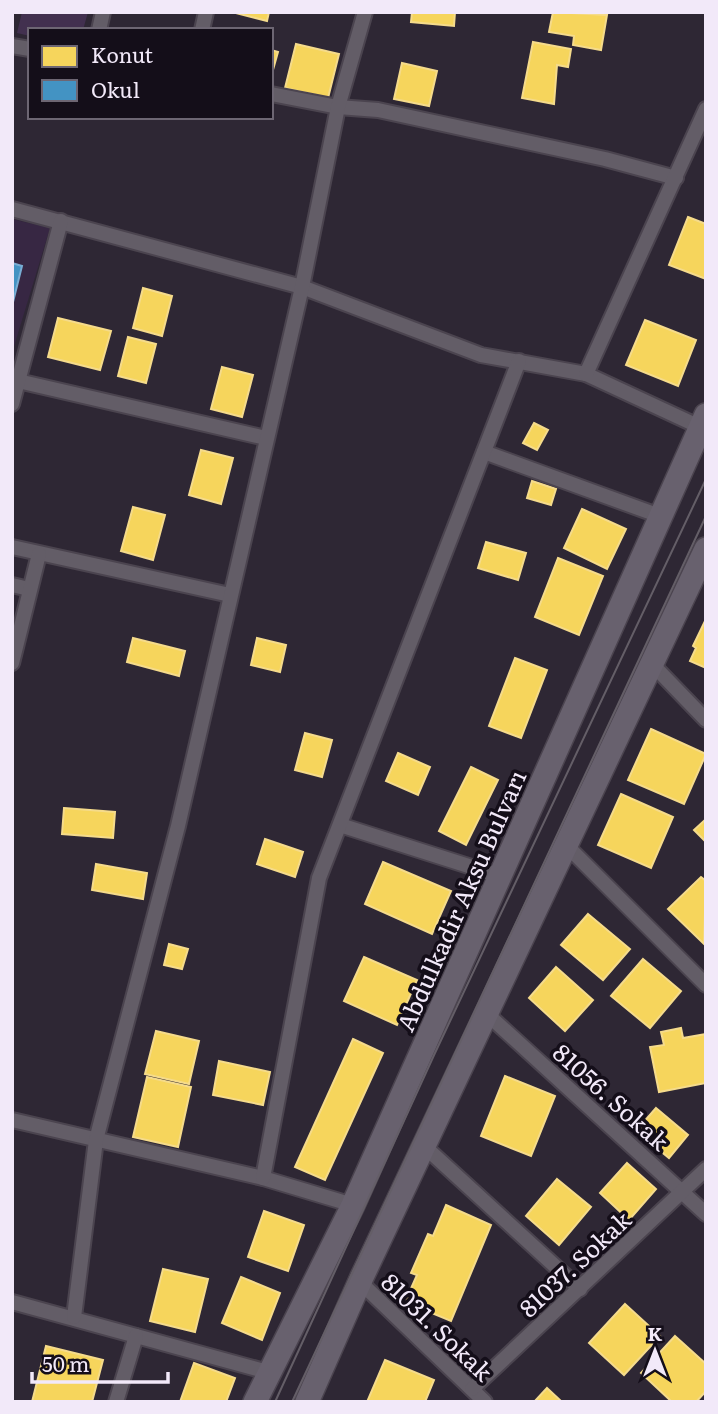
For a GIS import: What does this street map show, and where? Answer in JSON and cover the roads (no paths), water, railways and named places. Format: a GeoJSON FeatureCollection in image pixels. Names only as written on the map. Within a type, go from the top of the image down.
{"type":"FeatureCollection","features":[{"type":"Feature","properties":{"kind":"main road","name":"Abdulkadir Aksu Bulvarı"},"geometry":{"type":"LineString","coordinates":[[255,1402],[353,1205],[703,421]]}},
{"type":"Feature","properties":{"kind":"main road"},"geometry":{"type":"LineString","coordinates":[[307,1402],[360,1282],[706,549]]}},
{"type":"Feature","properties":{"kind":"street"},"geometry":{"type":"LineString","coordinates":[[74,1317],[96,1140],[178,826],[302,287],[338,107],[365,12]]}},
{"type":"Feature","properties":{"kind":"street"},"geometry":{"type":"LineString","coordinates":[[273,94],[338,107],[391,113],[605,159],[676,178]]}},
{"type":"Feature","properties":{"kind":"street"},"geometry":{"type":"LineString","coordinates":[[586,374],[706,109]]}},
{"type":"Feature","properties":{"kind":"street"},"geometry":{"type":"LineString","coordinates":[[12,209],[302,287],[481,355],[586,374],[703,421]]}},
{"type":"Feature","properties":{"kind":"street"},"geometry":{"type":"LineString","coordinates":[[12,404],[61,221]]}},
{"type":"Feature","properties":{"kind":"street"},"geometry":{"type":"LineString","coordinates":[[262,1178],[319,878],[519,360]]}},
{"type":"Feature","properties":{"kind":"street"},"geometry":{"type":"LineString","coordinates":[[18,381],[266,438]]}},
{"type":"Feature","properties":{"kind":"street"},"geometry":{"type":"LineString","coordinates":[[484,452],[660,516]]}},
{"type":"Feature","properties":{"kind":"street"},"geometry":{"type":"LineString","coordinates":[[12,547],[230,595]]}},
{"type":"Feature","properties":{"kind":"street"},"geometry":{"type":"LineString","coordinates":[[12,663],[39,554]]}},
{"type":"Feature","properties":{"kind":"street"},"geometry":{"type":"LineString","coordinates":[[12,585],[29,589]]}},
{"type":"Feature","properties":{"kind":"street"},"geometry":{"type":"LineString","coordinates":[[653,665],[706,720]]}},
{"type":"Feature","properties":{"kind":"street"},"geometry":{"type":"LineString","coordinates":[[340,825],[500,876]]}},
{"type":"Feature","properties":{"kind":"street"},"geometry":{"type":"LineString","coordinates":[[565,844],[706,985]]}},
{"type":"Feature","properties":{"kind":"street","name":"81056. Sokak"},"geometry":{"type":"LineString","coordinates":[[486,1013],[706,1214]]}},
{"type":"Feature","properties":{"kind":"street"},"geometry":{"type":"LineString","coordinates":[[12,1120],[262,1178],[353,1205]]}},
{"type":"Feature","properties":{"kind":"street"},"geometry":{"type":"LineString","coordinates":[[424,1146],[579,1289]]}},
{"type":"Feature","properties":{"kind":"street","name":"81037. Sokak"},"geometry":{"type":"LineString","coordinates":[[472,1390],[706,1169]]}},
{"type":"Feature","properties":{"kind":"street","name":"81031. Sokak"},"geometry":{"type":"LineString","coordinates":[[360,1282],[485,1402]]}},
{"type":"Feature","properties":{"kind":"street"},"geometry":{"type":"LineString","coordinates":[[12,1302],[268,1372]]}},
{"type":"Feature","properties":{"kind":"street"},"geometry":{"type":"LineString","coordinates":[[116,1402],[136,1336]]}},
{"type":"Feature","properties":{"kind":"tram line"},"geometry":{"type":"LineString","coordinates":[[275,1402],[435,1053],[706,479]]}},
{"type":"Feature","properties":{"kind":"tram line"},"geometry":{"type":"LineString","coordinates":[[292,1402],[706,516]]}}]}
